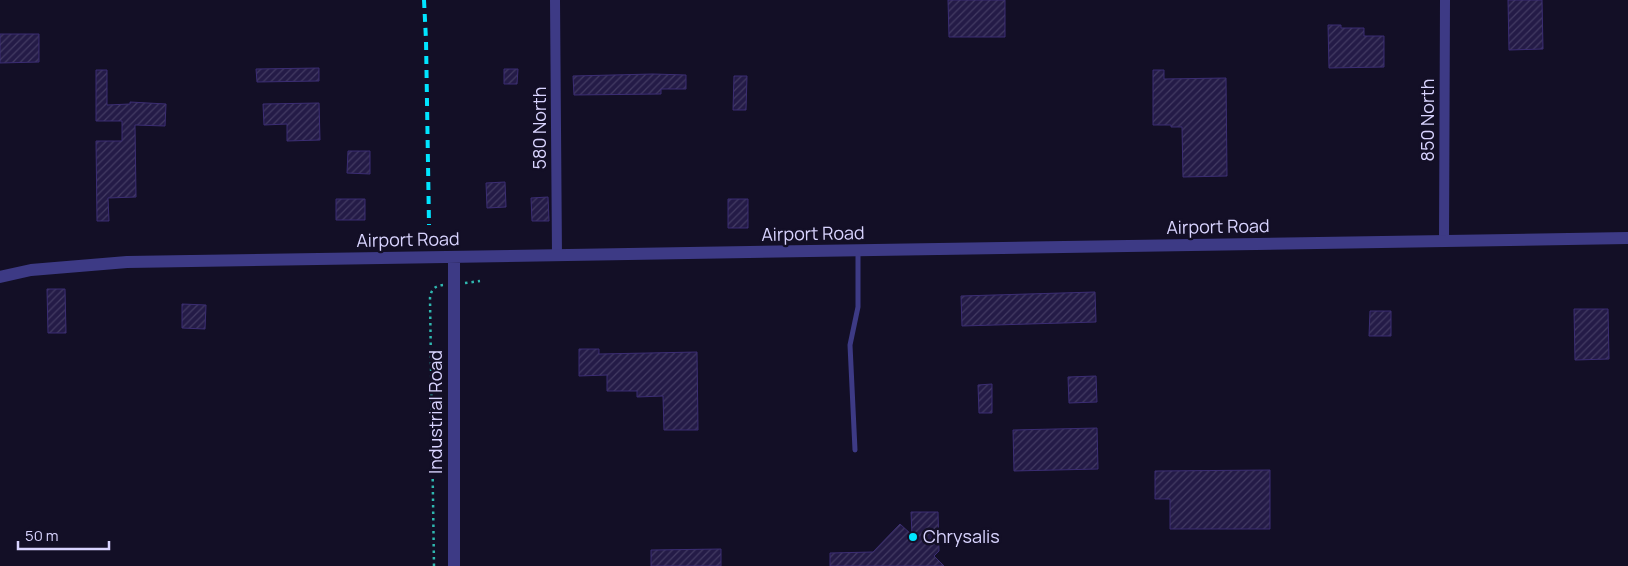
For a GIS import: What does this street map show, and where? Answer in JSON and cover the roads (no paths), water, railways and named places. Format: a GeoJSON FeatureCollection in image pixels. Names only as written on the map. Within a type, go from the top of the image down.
{"type":"FeatureCollection","features":[{"type":"Feature","properties":{"kind":"street","name":"580 North"},"geometry":{"type":"LineString","coordinates":[[555,0],[557,255]]}},
{"type":"Feature","properties":{"kind":"street","name":"850 North"},"geometry":{"type":"LineString","coordinates":[[1444,241],[1445,0]]}},
{"type":"Feature","properties":{"kind":"street","name":"Airport Road"},"geometry":{"type":"LineString","coordinates":[[0,277],[31,270],[127,262],[1628,238]]}},
{"type":"Feature","properties":{"kind":"street","name":"Industrial Road"},"geometry":{"type":"LineString","coordinates":[[454,258],[454,566]]}},
{"type":"Feature","properties":{"kind":"lane"},"geometry":{"type":"LineString","coordinates":[[854,450],[850,345],[858,307],[858,250]]}},
{"type":"Feature","properties":{"kind":"railway"},"geometry":{"type":"LineString","coordinates":[[424,0],[429,225]]}},
{"type":"Feature","properties":{"kind":"place","name":"Chrysalis"},"geometry":{"type":"Point","coordinates":[913,537]}}]}
